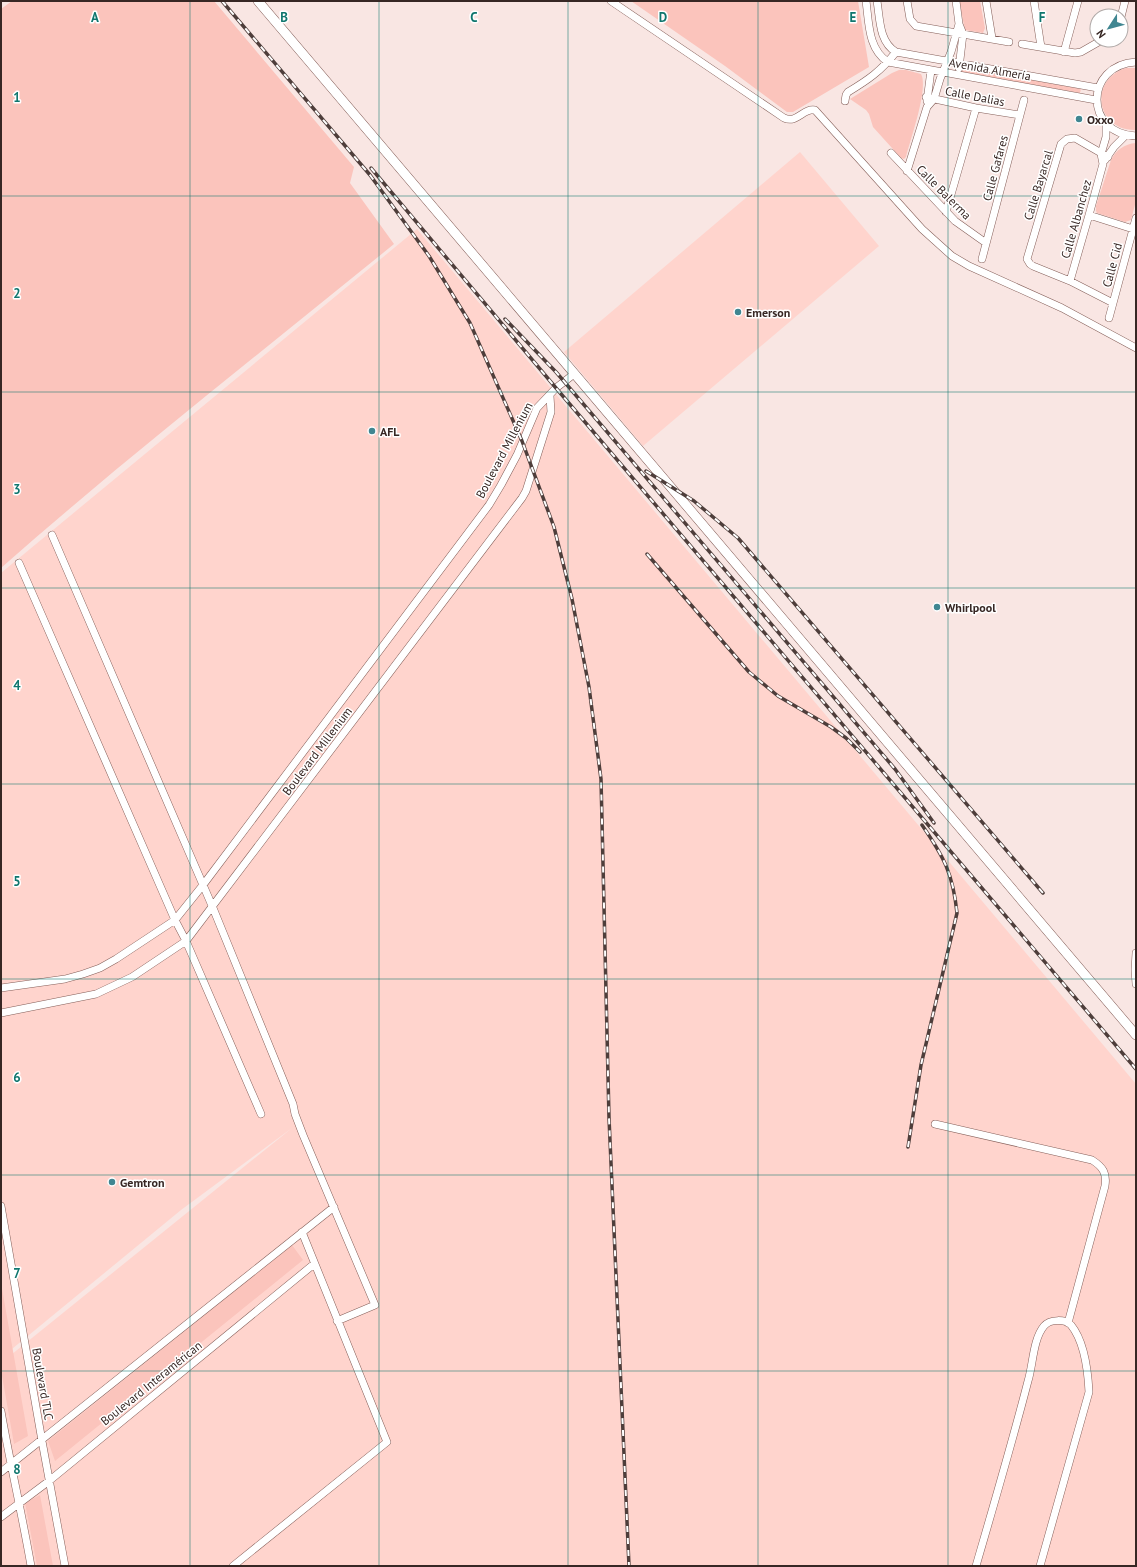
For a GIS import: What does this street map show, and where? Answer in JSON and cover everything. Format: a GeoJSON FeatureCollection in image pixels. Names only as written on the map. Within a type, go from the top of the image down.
{"type":"FeatureCollection","features":[{"type":"Feature","properties":{"kind":"street"},"geometry":{"type":"LineString","coordinates":[[258,1],[1136,1033]]}},
{"type":"Feature","properties":{"kind":"street"},"geometry":{"type":"LineString","coordinates":[[611,1],[784,118],[791,120],[808,110],[816,110],[922,229],[952,256],[969,266],[1062,308],[1136,348]]}},
{"type":"Feature","properties":{"kind":"street","name":"Avenida Almería"},"geometry":{"type":"LineString","coordinates":[[866,1],[874,46],[882,58],[888,62],[1096,100]]}},
{"type":"Feature","properties":{"kind":"street","name":"Avenida Almería"},"geometry":{"type":"LineString","coordinates":[[877,1],[882,34],[887,45],[896,52],[1098,88]]}},
{"type":"Feature","properties":{"kind":"street"},"geometry":{"type":"LineString","coordinates":[[907,1],[912,22],[916,26],[1009,42]]}},
{"type":"Feature","properties":{"kind":"street"},"geometry":{"type":"LineString","coordinates":[[956,1],[960,34],[960,64],[958,74]]}},
{"type":"Feature","properties":{"kind":"street"},"geometry":{"type":"LineString","coordinates":[[986,1],[992,38]]}},
{"type":"Feature","properties":{"kind":"street"},"geometry":{"type":"LineString","coordinates":[[1034,1],[1041,47]]}},
{"type":"Feature","properties":{"kind":"street"},"geometry":{"type":"LineString","coordinates":[[1064,52],[1078,1]]}},
{"type":"Feature","properties":{"kind":"street"},"geometry":{"type":"LineString","coordinates":[[927,107],[934,99],[943,72],[960,34]]}},
{"type":"Feature","properties":{"kind":"street"},"geometry":{"type":"LineString","coordinates":[[1022,44],[1064,52],[1078,53],[1089,47]]}},
{"type":"Feature","properties":{"kind":"street"},"geometry":{"type":"LineString","coordinates":[[845,101],[848,92],[874,76],[896,52]]}},
{"type":"Feature","properties":{"kind":"street"},"geometry":{"type":"LineString","coordinates":[[1136,62],[1125,63],[1113,68],[1104,77],[1098,88],[1096,100],[1098,109],[1106,124],[1119,133],[1136,136]]}},
{"type":"Feature","properties":{"kind":"street"},"geometry":{"type":"LineString","coordinates":[[907,171],[927,107],[926,97],[931,70]]}},
{"type":"Feature","properties":{"kind":"street","name":"Calle Dalias"},"geometry":{"type":"LineString","coordinates":[[926,97],[976,108],[1020,115]]}},
{"type":"Feature","properties":{"kind":"street","name":"Calle Gafares"},"geometry":{"type":"LineString","coordinates":[[982,259],[1024,100]]}},
{"type":"Feature","properties":{"kind":"street"},"geometry":{"type":"LineString","coordinates":[[946,212],[976,108]]}},
{"type":"Feature","properties":{"kind":"street","name":"Calle Albanchez"},"geometry":{"type":"LineString","coordinates":[[1103,164],[1101,154],[1106,137],[1106,124]]}},
{"type":"Feature","properties":{"kind":"street","name":"Calle Albanchez"},"geometry":{"type":"LineString","coordinates":[[1070,281],[1103,164],[1114,147],[1126,135]]}},
{"type":"Feature","properties":{"kind":"street","name":"Calle Bayarcal"},"geometry":{"type":"LineString","coordinates":[[1070,281],[1033,266],[1028,261],[1028,256],[1061,144],[1067,139],[1075,138],[1108,157]]}},
{"type":"Feature","properties":{"kind":"street","name":"Calle Balerma"},"geometry":{"type":"LineString","coordinates":[[891,153],[946,212],[986,243]]}},
{"type":"Feature","properties":{"kind":"street"},"geometry":{"type":"LineString","coordinates":[[1089,215],[1133,229]]}},
{"type":"Feature","properties":{"kind":"street","name":"Calle Cid"},"geometry":{"type":"LineString","coordinates":[[1109,318],[1136,218]]}},
{"type":"Feature","properties":{"kind":"street"},"geometry":{"type":"LineString","coordinates":[[1070,281],[1113,303]]}},
{"type":"Feature","properties":{"kind":"street","name":"Boulevard Millenium"},"geometry":{"type":"LineString","coordinates":[[1,988],[65,979],[100,968],[174,920],[202,886],[489,505],[517,455],[540,405],[560,384],[574,374]]}},
{"type":"Feature","properties":{"kind":"street","name":"Boulevard Millenium"},"geometry":{"type":"LineString","coordinates":[[1,1013],[96,994],[116,986],[132,977],[186,941],[213,908],[525,494],[551,412],[550,396]]}},
{"type":"Feature","properties":{"kind":"street"},"geometry":{"type":"LineString","coordinates":[[52,535],[202,886],[213,908],[293,1104],[303,1135],[375,1305],[337,1321]]}},
{"type":"Feature","properties":{"kind":"street"},"geometry":{"type":"LineString","coordinates":[[19,563],[174,920],[186,941],[261,1114]]}},
{"type":"Feature","properties":{"kind":"street"},"geometry":{"type":"LineString","coordinates":[[1136,953],[1136,984]]}},
{"type":"Feature","properties":{"kind":"street"},"geometry":{"type":"LineString","coordinates":[[935,1124],[1092,1160],[1105,1172],[1105,1186],[1065,1322]]}},
{"type":"Feature","properties":{"kind":"street","name":"Boulevard TLC"},"geometry":{"type":"LineString","coordinates":[[1,1206],[65,1566]]}},
{"type":"Feature","properties":{"kind":"street","name":"Boulevard Interamérican"},"geometry":{"type":"LineString","coordinates":[[1,1472],[42,1441],[334,1207]]}},
{"type":"Feature","properties":{"kind":"street"},"geometry":{"type":"LineString","coordinates":[[233,1566],[387,1442],[302,1232]]}},
{"type":"Feature","properties":{"kind":"street","name":"Boulevard Interamérican"},"geometry":{"type":"LineString","coordinates":[[1,1517],[49,1481],[314,1264]]}},
{"type":"Feature","properties":{"kind":"street"},"geometry":{"type":"LineString","coordinates":[[976,1566],[1029,1379],[1038,1335],[1044,1325],[1050,1321],[1065,1322],[1076,1331],[1084,1357],[1089,1392],[1040,1566]]}},
{"type":"Feature","properties":{"kind":"street"},"geometry":{"type":"LineString","coordinates":[[1,1411],[10,1465],[20,1503],[31,1566]]}},
{"type":"Feature","properties":{"kind":"shaded area"},"geometry":{"type":"Polygon","coordinates":[[[12,1],[214,1],[354,167],[350,183],[394,244],[147,444],[1,568],[1,9],[12,1]]]}},
{"type":"Feature","properties":{"kind":"shaded area"},"geometry":{"type":"Polygon","coordinates":[[[631,1],[858,1],[869,67],[793,112],[787,112],[725,66],[631,1]]]}},
{"type":"Feature","properties":{"kind":"shaded area"},"geometry":{"type":"Polygon","coordinates":[[[959,1],[980,1],[985,28],[983,33],[965,30],[959,1]]]}},
{"type":"Feature","properties":{"kind":"shaded area"},"geometry":{"type":"Polygon","coordinates":[[[962,67],[1081,89],[1080,93],[961,72],[962,67]]]}},
{"type":"Feature","properties":{"kind":"shaded area"},"geometry":{"type":"Polygon","coordinates":[[[1126,68],[1136,68],[1136,130],[1123,128],[1112,122],[1105,114],[1102,104],[1102,93],[1106,83],[1114,74],[1126,68]]]}},
{"type":"Feature","properties":{"kind":"shaded area"},"geometry":{"type":"Polygon","coordinates":[[[899,70],[906,70],[921,74],[923,81],[921,102],[906,157],[904,159],[901,158],[873,127],[869,114],[866,110],[850,99],[899,70]]]}},
{"type":"Feature","properties":{"kind":"shaded area"},"geometry":{"type":"Polygon","coordinates":[[[1136,143],[1136,201],[1131,220],[1125,222],[1097,213],[1096,206],[1111,160],[1115,153],[1121,148],[1136,143]]]}},
{"type":"Feature","properties":{"kind":"shaded area"},"geometry":{"type":"Polygon","coordinates":[[[800,152],[879,246],[643,446],[564,352],[800,152]]]}},
{"type":"Feature","properties":{"kind":"shaded area"},"geometry":{"type":"Polygon","coordinates":[[[417,229],[1136,1084],[1136,1566],[1,1566],[1,1363],[292,1128],[181,1210],[1,1358],[1,573],[417,229]]]}},
{"type":"Feature","properties":{"kind":"shaded area"},"geometry":{"type":"Polygon","coordinates":[[[292,1245],[303,1260],[55,1461],[48,1441],[292,1245]]]}},
{"type":"Feature","properties":{"kind":"shaded area"},"geometry":{"type":"Polygon","coordinates":[[[1,1283],[28,1436],[14,1444],[1,1370],[1,1283]]]}},
{"type":"Feature","properties":{"kind":"shaded area"},"geometry":{"type":"Polygon","coordinates":[[[40,1495],[53,1566],[37,1566],[25,1503],[40,1495]]]}},
{"type":"Feature","properties":{"kind":"railway"},"geometry":{"type":"LineString","coordinates":[[222,1],[370,175],[429,256],[470,323],[522,441],[554,527],[572,599],[589,687],[601,779],[609,1118],[629,1566]]}},
{"type":"Feature","properties":{"kind":"railway"},"geometry":{"type":"LineString","coordinates":[[371,168],[556,388],[1136,1069]]}},
{"type":"Feature","properties":{"kind":"railway"},"geometry":{"type":"LineString","coordinates":[[505,319],[556,372],[895,769],[934,823]]}},
{"type":"Feature","properties":{"kind":"railway"},"geometry":{"type":"LineString","coordinates":[[646,471],[694,501],[738,538],[1043,893]]}},
{"type":"Feature","properties":{"kind":"railway"},"geometry":{"type":"LineString","coordinates":[[647,554],[749,672],[778,696],[831,727],[846,738],[860,752]]}},
{"type":"Feature","properties":{"kind":"railway"},"geometry":{"type":"LineString","coordinates":[[908,1147],[921,1065],[957,913],[950,876],[942,857],[922,825]]}},
{"type":"Feature","properties":{"kind":"place","name":"Oxxo"},"geometry":{"type":"Point","coordinates":[1079,119]}},
{"type":"Feature","properties":{"kind":"place","name":"Emerson"},"geometry":{"type":"Point","coordinates":[738,312]}},
{"type":"Feature","properties":{"kind":"place","name":"AFL"},"geometry":{"type":"Point","coordinates":[372,431]}},
{"type":"Feature","properties":{"kind":"place","name":"Whirlpool"},"geometry":{"type":"Point","coordinates":[937,607]}},
{"type":"Feature","properties":{"kind":"place","name":"Gemtron"},"geometry":{"type":"Point","coordinates":[112,1182]}}]}
